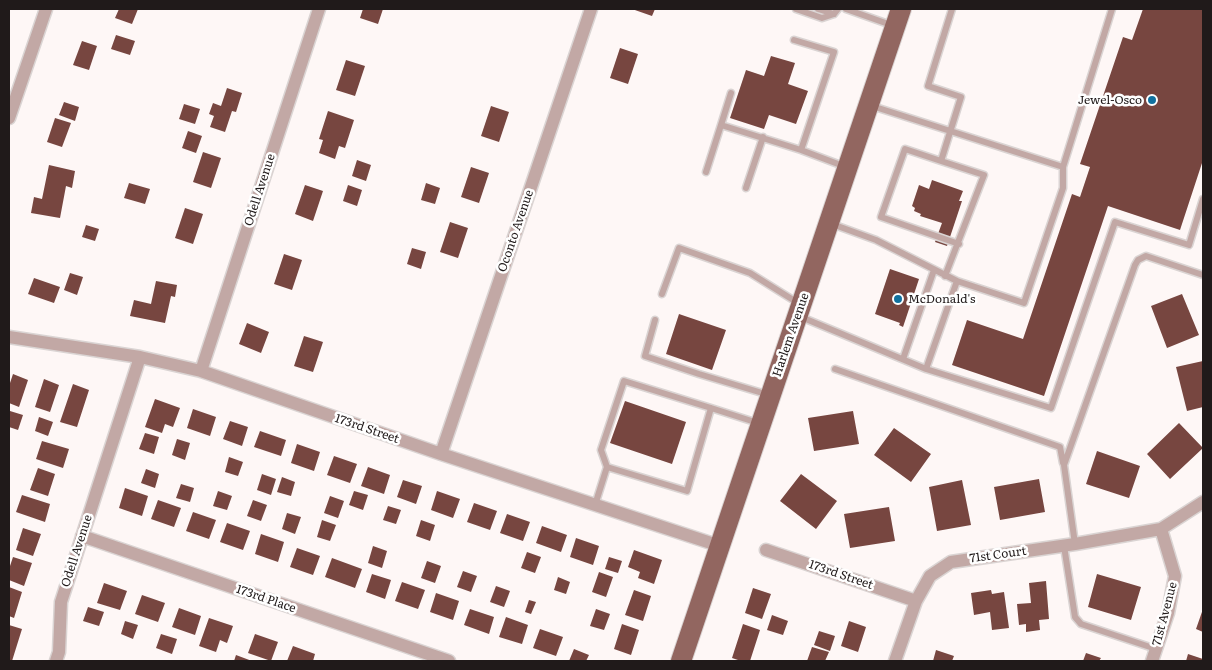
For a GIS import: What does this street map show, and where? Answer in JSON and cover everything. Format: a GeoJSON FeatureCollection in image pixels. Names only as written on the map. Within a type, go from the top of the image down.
{"type":"FeatureCollection","features":[{"type":"Feature","properties":{"kind":"main road","name":"Harlem Avenue"},"geometry":{"type":"LineString","coordinates":[[681,661],[898,18]]}},
{"type":"Feature","properties":{"kind":"street"},"geometry":{"type":"LineString","coordinates":[[9,118],[46,9]]}},
{"type":"Feature","properties":{"kind":"street","name":"Odell Avenue"},"geometry":{"type":"LineString","coordinates":[[201,371],[319,9]]}},
{"type":"Feature","properties":{"kind":"street","name":"Oconto Avenue"},"geometry":{"type":"LineString","coordinates":[[441,454],[591,9]]}},
{"type":"Feature","properties":{"kind":"street","name":"173rd Street"},"geometry":{"type":"LineString","coordinates":[[9,337],[140,357],[201,371],[441,454],[720,546]]}},
{"type":"Feature","properties":{"kind":"street","name":"Odell Avenue"},"geometry":{"type":"LineString","coordinates":[[56,661],[59,652],[61,602],[140,357]]}},
{"type":"Feature","properties":{"kind":"street"},"geometry":{"type":"LineString","coordinates":[[1161,529],[1203,502]]}},
{"type":"Feature","properties":{"kind":"street","name":"71st Court"},"geometry":{"type":"LineString","coordinates":[[895,661],[916,601],[930,576],[951,562],[1070,545],[1161,529]]}},
{"type":"Feature","properties":{"kind":"street","name":"71st Avenue"},"geometry":{"type":"LineString","coordinates":[[1154,655],[1168,613],[1175,576],[1161,529]]}},
{"type":"Feature","properties":{"kind":"street","name":"173rd Place"},"geometry":{"type":"LineString","coordinates":[[82,536],[449,661]]}},
{"type":"Feature","properties":{"kind":"street","name":"173rd Street"},"geometry":{"type":"LineString","coordinates":[[766,550],[916,601]]}},
{"type":"Feature","properties":{"kind":"lane"},"geometry":{"type":"LineString","coordinates":[[796,9],[822,18],[836,12]]}},
{"type":"Feature","properties":{"kind":"lane"},"geometry":{"type":"LineString","coordinates":[[818,9],[836,12]]}},
{"type":"Feature","properties":{"kind":"lane"},"geometry":{"type":"LineString","coordinates":[[846,9],[898,18]]}},
{"type":"Feature","properties":{"kind":"lane"},"geometry":{"type":"LineString","coordinates":[[941,161],[962,97],[928,86],[952,9]]}},
{"type":"Feature","properties":{"kind":"lane"},"geometry":{"type":"LineString","coordinates":[[828,223],[876,240],[956,281],[1024,303],[1063,188],[1064,167],[1112,9]]}},
{"type":"Feature","properties":{"kind":"lane"},"geometry":{"type":"LineString","coordinates":[[794,40],[834,52],[801,150]]}},
{"type":"Feature","properties":{"kind":"lane"},"geometry":{"type":"LineString","coordinates":[[706,172],[731,93]]}},
{"type":"Feature","properties":{"kind":"lane"},"geometry":{"type":"LineString","coordinates":[[868,105],[1064,167]]}},
{"type":"Feature","properties":{"kind":"lane"},"geometry":{"type":"LineString","coordinates":[[721,125],[848,167]]}},
{"type":"Feature","properties":{"kind":"lane"},"geometry":{"type":"LineString","coordinates":[[746,188],[762,137]]}},
{"type":"Feature","properties":{"kind":"lane"},"geometry":{"type":"LineString","coordinates":[[945,276],[959,244],[984,175],[905,149],[882,217],[959,244]]}},
{"type":"Feature","properties":{"kind":"lane"},"geometry":{"type":"LineString","coordinates":[[662,294],[679,248],[750,273],[799,310],[926,369],[1051,408],[1115,222],[1189,245],[1203,199]]}},
{"type":"Feature","properties":{"kind":"lane"},"geometry":{"type":"LineString","coordinates":[[1064,465],[1138,260],[1146,256],[1203,275]]}},
{"type":"Feature","properties":{"kind":"lane"},"geometry":{"type":"LineString","coordinates":[[903,359],[934,270]]}},
{"type":"Feature","properties":{"kind":"lane"},"geometry":{"type":"LineString","coordinates":[[926,369],[956,281]]}},
{"type":"Feature","properties":{"kind":"lane"},"geometry":{"type":"LineString","coordinates":[[655,320],[646,356],[698,374],[771,395]]}},
{"type":"Feature","properties":{"kind":"lane"},"geometry":{"type":"LineString","coordinates":[[835,369],[1060,447],[1064,465],[1076,617],[1082,624],[1154,655]]}},
{"type":"Feature","properties":{"kind":"lane"},"geometry":{"type":"LineString","coordinates":[[595,505],[607,467],[601,450],[624,381],[761,424]]}},
{"type":"Feature","properties":{"kind":"lane"},"geometry":{"type":"LineString","coordinates":[[607,467],[686,491],[711,408]]}},
{"type":"Feature","properties":{"kind":"building"},"geometry":{"type":"Polygon","coordinates":[[[119,9],[138,9],[132,24],[115,18],[119,9]]]}},
{"type":"Feature","properties":{"kind":"building"},"geometry":{"type":"Polygon","coordinates":[[[363,9],[383,9],[378,24],[360,18],[363,9]]]}},
{"type":"Feature","properties":{"kind":"building"},"geometry":{"type":"Polygon","coordinates":[[[632,9],[655,9],[652,16],[632,9]]]}},
{"type":"Feature","properties":{"kind":"building","name":"Jewel-Osco"},"geometry":{"type":"Polygon","coordinates":[[[1143,9],[1203,9],[1203,160],[1180,230],[1108,206],[1044,396],[952,365],[967,320],[1023,339],[1072,194],[1080,197],[1090,167],[1080,164],[1123,37],[1132,40],[1143,9]]]}},
{"type":"Feature","properties":{"kind":"building"},"geometry":{"type":"Polygon","coordinates":[[[116,35],[135,41],[130,55],[111,49],[116,35]]]}},
{"type":"Feature","properties":{"kind":"building"},"geometry":{"type":"Polygon","coordinates":[[[82,41],[97,46],[89,70],[73,65],[82,41]]]}},
{"type":"Feature","properties":{"kind":"building"},"geometry":{"type":"Polygon","coordinates":[[[620,48],[638,54],[628,84],[610,78],[620,48]]]}},
{"type":"Feature","properties":{"kind":"building"},"geometry":{"type":"Polygon","coordinates":[[[771,56],[795,63],[788,84],[808,91],[796,124],[769,115],[764,129],[730,118],[746,70],[764,76],[771,56]]]}},
{"type":"Feature","properties":{"kind":"building"},"geometry":{"type":"Polygon","coordinates":[[[346,60],[365,66],[355,96],[336,90],[346,60]]]}},
{"type":"Feature","properties":{"kind":"building"},"geometry":{"type":"Polygon","coordinates":[[[227,88],[242,93],[236,112],[232,111],[225,132],[210,127],[214,116],[209,114],[213,103],[221,106],[227,88]]]}},
{"type":"Feature","properties":{"kind":"building"},"geometry":{"type":"Polygon","coordinates":[[[64,102],[79,107],[75,121],[59,115],[64,102]]]}},
{"type":"Feature","properties":{"kind":"building"},"geometry":{"type":"Polygon","coordinates":[[[184,104],[200,109],[195,124],[179,119],[184,104]]]}},
{"type":"Feature","properties":{"kind":"building"},"geometry":{"type":"Polygon","coordinates":[[[491,106],[509,112],[499,142],[481,136],[491,106]]]}},
{"type":"Feature","properties":{"kind":"building"},"geometry":{"type":"Polygon","coordinates":[[[328,111],[354,120],[345,148],[339,146],[335,159],[319,153],[323,140],[319,139],[328,111]]]}},
{"type":"Feature","properties":{"kind":"building"},"geometry":{"type":"Polygon","coordinates":[[[55,118],[71,123],[62,147],[47,142],[55,118]]]}},
{"type":"Feature","properties":{"kind":"building"},"geometry":{"type":"Polygon","coordinates":[[[188,131],[202,136],[196,153],[182,148],[188,131]]]}},
{"type":"Feature","properties":{"kind":"building"},"geometry":{"type":"Polygon","coordinates":[[[203,152],[221,158],[211,188],[193,182],[203,152]]]}},
{"type":"Feature","properties":{"kind":"building"},"geometry":{"type":"Polygon","coordinates":[[[357,160],[371,165],[366,181],[352,176],[357,160]]]}},
{"type":"Feature","properties":{"kind":"building"},"geometry":{"type":"Polygon","coordinates":[[[49,165],[75,171],[72,188],[66,186],[60,218],[31,213],[34,197],[42,199],[49,165]]]}},
{"type":"Feature","properties":{"kind":"building"},"geometry":{"type":"Polygon","coordinates":[[[471,167],[489,173],[479,203],[461,197],[471,167]]]}},
{"type":"Feature","properties":{"kind":"building"},"geometry":{"type":"Polygon","coordinates":[[[932,180],[963,191],[959,201],[962,201],[947,246],[935,242],[942,223],[920,216],[921,214],[914,211],[915,208],[912,206],[919,185],[929,189],[932,180]]]}},
{"type":"Feature","properties":{"kind":"building"},"geometry":{"type":"Polygon","coordinates":[[[129,183],[150,189],[145,204],[124,198],[129,183]]]}},
{"type":"Feature","properties":{"kind":"building"},"geometry":{"type":"Polygon","coordinates":[[[426,183],[440,188],[435,204],[421,200],[426,183]]]}},
{"type":"Feature","properties":{"kind":"building"},"geometry":{"type":"Polygon","coordinates":[[[305,185],[323,191],[313,221],[295,214],[305,185]]]}},
{"type":"Feature","properties":{"kind":"building"},"geometry":{"type":"Polygon","coordinates":[[[348,185],[362,190],[357,206],[343,201],[348,185]]]}},
{"type":"Feature","properties":{"kind":"building"},"geometry":{"type":"Polygon","coordinates":[[[185,208],[203,214],[193,244],[175,238],[185,208]]]}},
{"type":"Feature","properties":{"kind":"building"},"geometry":{"type":"Polygon","coordinates":[[[450,222],[468,228],[458,258],[440,252],[450,222]]]}},
{"type":"Feature","properties":{"kind":"building"},"geometry":{"type":"Polygon","coordinates":[[[86,225],[99,229],[95,241],[82,237],[86,225]]]}},
{"type":"Feature","properties":{"kind":"building"},"geometry":{"type":"Polygon","coordinates":[[[412,248],[426,252],[421,269],[407,264],[412,248]]]}},
{"type":"Feature","properties":{"kind":"building"},"geometry":{"type":"Polygon","coordinates":[[[284,254],[302,260],[292,290],[274,284],[284,254]]]}},
{"type":"Feature","properties":{"kind":"building"},"geometry":{"type":"Polygon","coordinates":[[[890,269],[919,279],[903,327],[899,325],[900,323],[875,314],[890,269]]]}},
{"type":"Feature","properties":{"kind":"building"},"geometry":{"type":"Polygon","coordinates":[[[70,273],[83,277],[77,295],[64,290],[70,273]]]}},
{"type":"Feature","properties":{"kind":"building"},"geometry":{"type":"Polygon","coordinates":[[[34,278],[60,287],[54,303],[28,294],[34,278]]]}},
{"type":"Feature","properties":{"kind":"building"},"geometry":{"type":"Polygon","coordinates":[[[156,281],[177,285],[175,297],[171,296],[165,323],[130,316],[134,300],[151,304],[156,281]]]}},
{"type":"Feature","properties":{"kind":"building"},"geometry":{"type":"Polygon","coordinates":[[[1182,294],[1199,335],[1167,348],[1151,306],[1182,294]]]}},
{"type":"Feature","properties":{"kind":"building"},"geometry":{"type":"Polygon","coordinates":[[[679,314],[726,330],[712,370],[666,354],[679,314]]]}},
{"type":"Feature","properties":{"kind":"building"},"geometry":{"type":"Polygon","coordinates":[[[247,323],[269,332],[261,353],[239,344],[247,323]]]}},
{"type":"Feature","properties":{"kind":"building"},"geometry":{"type":"Polygon","coordinates":[[[304,336],[323,342],[313,372],[294,366],[304,336]]]}},
{"type":"Feature","properties":{"kind":"building"},"geometry":{"type":"Polygon","coordinates":[[[1203,361],[1203,407],[1187,411],[1176,367],[1203,361]]]}},
{"type":"Feature","properties":{"kind":"building"},"geometry":{"type":"Polygon","coordinates":[[[13,374],[28,380],[19,407],[9,403],[9,386],[13,374]]]}},
{"type":"Feature","properties":{"kind":"building"},"geometry":{"type":"Polygon","coordinates":[[[44,379],[59,385],[50,412],[35,407],[44,379]]]}},
{"type":"Feature","properties":{"kind":"building"},"geometry":{"type":"Polygon","coordinates":[[[73,384],[89,390],[77,427],[60,422],[73,384]]]}},
{"type":"Feature","properties":{"kind":"building"},"geometry":{"type":"Polygon","coordinates":[[[155,399],[180,408],[173,427],[165,424],[162,433],[145,427],[155,399]]]}},
{"type":"Feature","properties":{"kind":"building"},"geometry":{"type":"Polygon","coordinates":[[[625,401],[686,422],[672,464],[610,443],[625,401]]]}},
{"type":"Feature","properties":{"kind":"building"},"geometry":{"type":"Polygon","coordinates":[[[193,409],[216,417],[210,436],[187,428],[193,409]]]}},
{"type":"Feature","properties":{"kind":"building"},"geometry":{"type":"Polygon","coordinates":[[[10,411],[23,415],[18,430],[9,427],[10,411]]]}},
{"type":"Feature","properties":{"kind":"building"},"geometry":{"type":"Polygon","coordinates":[[[853,411],[859,444],[814,451],[808,418],[853,411]]]}},
{"type":"Feature","properties":{"kind":"building"},"geometry":{"type":"Polygon","coordinates":[[[39,417],[53,422],[48,436],[35,431],[39,417]]]}},
{"type":"Feature","properties":{"kind":"building"},"geometry":{"type":"Polygon","coordinates":[[[230,421],[248,427],[242,446],[223,439],[230,421]]]}},
{"type":"Feature","properties":{"kind":"building"},"geometry":{"type":"Polygon","coordinates":[[[1179,423],[1203,448],[1170,479],[1147,454],[1179,423]]]}},
{"type":"Feature","properties":{"kind":"building"},"geometry":{"type":"Polygon","coordinates":[[[894,428],[931,454],[911,482],[874,455],[894,428]]]}},
{"type":"Feature","properties":{"kind":"building"},"geometry":{"type":"Polygon","coordinates":[[[260,431],[286,440],[281,456],[254,447],[260,431]]]}},
{"type":"Feature","properties":{"kind":"building"},"geometry":{"type":"Polygon","coordinates":[[[145,433],[159,437],[154,454],[139,449],[145,433]]]}},
{"type":"Feature","properties":{"kind":"building"},"geometry":{"type":"Polygon","coordinates":[[[177,439],[190,443],[185,460],[172,455],[177,439]]]}},
{"type":"Feature","properties":{"kind":"building"},"geometry":{"type":"Polygon","coordinates":[[[42,441],[69,449],[63,468],[36,459],[42,441]]]}},
{"type":"Feature","properties":{"kind":"building"},"geometry":{"type":"Polygon","coordinates":[[[297,444],[320,452],[314,471],[291,463],[297,444]]]}},
{"type":"Feature","properties":{"kind":"building"},"geometry":{"type":"Polygon","coordinates":[[[1097,451],[1140,466],[1129,498],[1086,484],[1097,451]]]}},
{"type":"Feature","properties":{"kind":"building"},"geometry":{"type":"Polygon","coordinates":[[[334,456],[357,464],[350,483],[327,475],[334,456]]]}},
{"type":"Feature","properties":{"kind":"building"},"geometry":{"type":"Polygon","coordinates":[[[229,457],[243,462],[238,476],[225,472],[229,457]]]}},
{"type":"Feature","properties":{"kind":"building"},"geometry":{"type":"Polygon","coordinates":[[[368,467],[390,475],[384,494],[361,486],[368,467]]]}},
{"type":"Feature","properties":{"kind":"building"},"geometry":{"type":"Polygon","coordinates":[[[38,468],[55,474],[48,496],[30,490],[38,468]]]}},
{"type":"Feature","properties":{"kind":"building"},"geometry":{"type":"Polygon","coordinates":[[[146,469],[159,474],[155,488],[141,483],[146,469]]]}},
{"type":"Feature","properties":{"kind":"building"},"geometry":{"type":"Polygon","coordinates":[[[262,474],[276,479],[271,495],[257,490],[262,474]]]}},
{"type":"Feature","properties":{"kind":"building"},"geometry":{"type":"Polygon","coordinates":[[[801,474],[837,501],[816,529],[780,501],[801,474]]]}},
{"type":"Feature","properties":{"kind":"building"},"geometry":{"type":"Polygon","coordinates":[[[282,477],[295,482],[291,496],[277,492],[282,477]]]}},
{"type":"Feature","properties":{"kind":"building"},"geometry":{"type":"Polygon","coordinates":[[[1039,479],[1045,512],[1000,520],[994,487],[1039,479]]]}},
{"type":"Feature","properties":{"kind":"building"},"geometry":{"type":"Polygon","coordinates":[[[403,480],[422,486],[416,504],[397,497],[403,480]]]}},
{"type":"Feature","properties":{"kind":"building"},"geometry":{"type":"Polygon","coordinates":[[[962,480],[971,525],[937,531],[929,487],[962,480]]]}},
{"type":"Feature","properties":{"kind":"building"},"geometry":{"type":"Polygon","coordinates":[[[181,484],[194,488],[190,502],[176,498],[181,484]]]}},
{"type":"Feature","properties":{"kind":"building"},"geometry":{"type":"Polygon","coordinates":[[[125,488],[148,496],[142,516],[119,508],[125,488]]]}},
{"type":"Feature","properties":{"kind":"building"},"geometry":{"type":"Polygon","coordinates":[[[218,491],[232,496],[227,510],[213,506],[218,491]]]}},
{"type":"Feature","properties":{"kind":"building"},"geometry":{"type":"Polygon","coordinates":[[[354,491],[368,495],[363,510],[349,505],[354,491]]]}},
{"type":"Feature","properties":{"kind":"building"},"geometry":{"type":"Polygon","coordinates":[[[437,491],[460,499],[453,518],[431,510],[437,491]]]}},
{"type":"Feature","properties":{"kind":"building"},"geometry":{"type":"Polygon","coordinates":[[[22,495],[50,504],[45,522],[16,512],[22,495]]]}},
{"type":"Feature","properties":{"kind":"building"},"geometry":{"type":"Polygon","coordinates":[[[330,496],[344,501],[338,518],[324,513],[330,496]]]}},
{"type":"Feature","properties":{"kind":"building"},"geometry":{"type":"Polygon","coordinates":[[[158,500],[181,508],[174,527],[151,519],[158,500]]]}},
{"type":"Feature","properties":{"kind":"building"},"geometry":{"type":"Polygon","coordinates":[[[253,500],[267,505],[261,521],[247,516],[253,500]]]}},
{"type":"Feature","properties":{"kind":"building"},"geometry":{"type":"Polygon","coordinates":[[[474,503],[497,511],[490,530],[467,522],[474,503]]]}},
{"type":"Feature","properties":{"kind":"building"},"geometry":{"type":"Polygon","coordinates":[[[388,506],[401,510],[396,524],[383,520],[388,506]]]}},
{"type":"Feature","properties":{"kind":"building"},"geometry":{"type":"Polygon","coordinates":[[[889,507],[895,541],[850,548],[844,514],[889,507]]]}},
{"type":"Feature","properties":{"kind":"building"},"geometry":{"type":"Polygon","coordinates":[[[193,512],[216,520],[209,539],[186,531],[193,512]]]}},
{"type":"Feature","properties":{"kind":"building"},"geometry":{"type":"Polygon","coordinates":[[[287,513],[301,517],[295,534],[282,529],[287,513]]]}},
{"type":"Feature","properties":{"kind":"building"},"geometry":{"type":"Polygon","coordinates":[[[507,514],[530,522],[523,541],[500,533],[507,514]]]}},
{"type":"Feature","properties":{"kind":"building"},"geometry":{"type":"Polygon","coordinates":[[[322,520],[336,525],[330,541],[317,537],[322,520]]]}},
{"type":"Feature","properties":{"kind":"building"},"geometry":{"type":"Polygon","coordinates":[[[421,520],[435,525],[430,541],[416,536],[421,520]]]}},
{"type":"Feature","properties":{"kind":"building"},"geometry":{"type":"Polygon","coordinates":[[[227,523],[250,531],[243,550],[220,542],[227,523]]]}},
{"type":"Feature","properties":{"kind":"building"},"geometry":{"type":"Polygon","coordinates":[[[542,526],[567,535],[561,552],[536,543],[542,526]]]}},
{"type":"Feature","properties":{"kind":"building"},"geometry":{"type":"Polygon","coordinates":[[[23,528],[41,534],[33,556],[16,550],[23,528]]]}},
{"type":"Feature","properties":{"kind":"building"},"geometry":{"type":"Polygon","coordinates":[[[261,534],[284,542],[278,562],[255,554],[261,534]]]}},
{"type":"Feature","properties":{"kind":"building"},"geometry":{"type":"Polygon","coordinates":[[[576,538],[599,546],[593,565],[570,557],[576,538]]]}},
{"type":"Feature","properties":{"kind":"building"},"geometry":{"type":"Polygon","coordinates":[[[373,546],[387,551],[382,568],[368,563],[373,546]]]}},
{"type":"Feature","properties":{"kind":"building"},"geometry":{"type":"Polygon","coordinates":[[[297,548],[320,556],[313,575],[290,567],[297,548]]]}},
{"type":"Feature","properties":{"kind":"building"},"geometry":{"type":"Polygon","coordinates":[[[634,550],[662,560],[654,584],[638,578],[640,572],[628,567],[634,550]]]}},
{"type":"Feature","properties":{"kind":"building"},"geometry":{"type":"Polygon","coordinates":[[[527,552],[541,557],[535,573],[521,568],[527,552]]]}},
{"type":"Feature","properties":{"kind":"building"},"geometry":{"type":"Polygon","coordinates":[[[13,557],[32,563],[24,586],[9,580],[9,569],[13,557]]]}},
{"type":"Feature","properties":{"kind":"building"},"geometry":{"type":"Polygon","coordinates":[[[609,557],[622,561],[618,573],[605,569],[609,557]]]}},
{"type":"Feature","properties":{"kind":"building"},"geometry":{"type":"Polygon","coordinates":[[[332,558],[362,569],[355,588],[325,577],[332,558]]]}},
{"type":"Feature","properties":{"kind":"building"},"geometry":{"type":"Polygon","coordinates":[[[427,561],[441,566],[435,583],[421,578],[427,561]]]}},
{"type":"Feature","properties":{"kind":"building"},"geometry":{"type":"Polygon","coordinates":[[[463,571],[477,576],[471,592],[457,587],[463,571]]]}},
{"type":"Feature","properties":{"kind":"building"},"geometry":{"type":"Polygon","coordinates":[[[599,572],[613,577],[606,597],[592,592],[599,572]]]}},
{"type":"Feature","properties":{"kind":"building"},"geometry":{"type":"Polygon","coordinates":[[[372,574],[391,580],[385,599],[366,592],[372,574]]]}},
{"type":"Feature","properties":{"kind":"building"},"geometry":{"type":"Polygon","coordinates":[[[1097,574],[1141,587],[1131,620],[1088,607],[1097,574]]]}},
{"type":"Feature","properties":{"kind":"building"},"geometry":{"type":"Polygon","coordinates":[[[558,577],[570,582],[566,594],[554,590],[558,577]]]}},
{"type":"Feature","properties":{"kind":"building"},"geometry":{"type":"Polygon","coordinates":[[[1046,581],[1049,619],[1039,620],[1040,630],[1026,632],[1026,624],[1019,625],[1017,604],[1031,603],[1029,583],[1046,581]]]}},
{"type":"Feature","properties":{"kind":"building"},"geometry":{"type":"Polygon","coordinates":[[[402,582],[425,590],[418,609],[395,601],[402,582]]]}},
{"type":"Feature","properties":{"kind":"building"},"geometry":{"type":"Polygon","coordinates":[[[104,583],[127,591],[120,610],[97,603],[104,583]]]}},
{"type":"Feature","properties":{"kind":"building"},"geometry":{"type":"Polygon","coordinates":[[[496,586],[510,591],[504,607],[490,602],[496,586]]]}},
{"type":"Feature","properties":{"kind":"building"},"geometry":{"type":"Polygon","coordinates":[[[9,587],[22,592],[14,618],[9,616],[9,587]]]}},
{"type":"Feature","properties":{"kind":"building"},"geometry":{"type":"Polygon","coordinates":[[[753,588],[771,594],[762,619],[745,613],[753,588]]]}},
{"type":"Feature","properties":{"kind":"building"},"geometry":{"type":"Polygon","coordinates":[[[634,590],[651,596],[643,621],[625,615],[634,590]]]}},
{"type":"Feature","properties":{"kind":"building"},"geometry":{"type":"Polygon","coordinates":[[[991,590],[992,594],[1004,592],[1009,628],[992,630],[990,612],[974,615],[971,593],[991,590]]]}},
{"type":"Feature","properties":{"kind":"building"},"geometry":{"type":"Polygon","coordinates":[[[436,593],[459,601],[453,620],[430,612],[436,593]]]}},
{"type":"Feature","properties":{"kind":"building"},"geometry":{"type":"Polygon","coordinates":[[[142,595],[165,603],[158,622],[135,614],[142,595]]]}},
{"type":"Feature","properties":{"kind":"building"},"geometry":{"type":"Polygon","coordinates":[[[529,600],[536,602],[531,614],[525,612],[529,600]]]}},
{"type":"Feature","properties":{"kind":"building"},"geometry":{"type":"Polygon","coordinates":[[[88,607],[104,612],[99,626],[83,621],[88,607]]]}},
{"type":"Feature","properties":{"kind":"building"},"geometry":{"type":"Polygon","coordinates":[[[179,608],[201,616],[195,635],[172,627],[179,608]]]}},
{"type":"Feature","properties":{"kind":"building"},"geometry":{"type":"Polygon","coordinates":[[[470,609],[494,617],[489,634],[464,625],[470,609]]]}},
{"type":"Feature","properties":{"kind":"building"},"geometry":{"type":"Polygon","coordinates":[[[596,609],[610,614],[604,630],[590,626],[596,609]]]}},
{"type":"Feature","properties":{"kind":"building"},"geometry":{"type":"Polygon","coordinates":[[[1203,609],[1203,632],[1196,629],[1203,609]]]}},
{"type":"Feature","properties":{"kind":"building"},"geometry":{"type":"Polygon","coordinates":[[[772,615],[788,621],[783,635],[767,630],[772,615]]]}},
{"type":"Feature","properties":{"kind":"building"},"geometry":{"type":"Polygon","coordinates":[[[506,617],[528,625],[522,644],[499,637],[506,617]]]}},
{"type":"Feature","properties":{"kind":"building"},"geometry":{"type":"Polygon","coordinates":[[[209,618],[233,626],[227,643],[220,640],[216,652],[199,646],[209,618]]]}},
{"type":"Feature","properties":{"kind":"building"},"geometry":{"type":"Polygon","coordinates":[[[125,621],[138,625],[133,639],[121,634],[125,621]]]}},
{"type":"Feature","properties":{"kind":"building"},"geometry":{"type":"Polygon","coordinates":[[[849,621],[866,627],[858,652],[841,646],[849,621]]]}},
{"type":"Feature","properties":{"kind":"building"},"geometry":{"type":"Polygon","coordinates":[[[622,624],[639,630],[631,655],[614,649],[622,624]]]}},
{"type":"Feature","properties":{"kind":"building"},"geometry":{"type":"Polygon","coordinates":[[[743,624],[760,630],[750,661],[732,658],[743,624]]]}},
{"type":"Feature","properties":{"kind":"building"},"geometry":{"type":"Polygon","coordinates":[[[9,625],[22,629],[12,661],[9,661],[9,625]]]}},
{"type":"Feature","properties":{"kind":"building"},"geometry":{"type":"Polygon","coordinates":[[[540,629],[563,637],[556,656],[533,648],[540,629]]]}},
{"type":"Feature","properties":{"kind":"building"},"geometry":{"type":"Polygon","coordinates":[[[819,631],[835,636],[830,651],[814,645],[819,631]]]}},
{"type":"Feature","properties":{"kind":"building"},"geometry":{"type":"Polygon","coordinates":[[[161,634],[177,639],[172,654],[156,648],[161,634]]]}},
{"type":"Feature","properties":{"kind":"building"},"geometry":{"type":"Polygon","coordinates":[[[255,634],[278,642],[271,661],[248,653],[255,634]]]}},
{"type":"Feature","properties":{"kind":"building"},"geometry":{"type":"Polygon","coordinates":[[[293,646],[315,654],[313,661],[287,661],[293,646]]]}},
{"type":"Feature","properties":{"kind":"building"},"geometry":{"type":"Polygon","coordinates":[[[812,647],[829,652],[825,661],[807,661],[812,647]]]}},
{"type":"Feature","properties":{"kind":"building"},"geometry":{"type":"Polygon","coordinates":[[[574,649],[589,655],[586,661],[569,661],[574,649]]]}},
{"type":"Feature","properties":{"kind":"building"},"geometry":{"type":"Polygon","coordinates":[[[936,650],[954,656],[952,661],[933,661],[936,650]]]}},
{"type":"Feature","properties":{"kind":"building"},"geometry":{"type":"Polygon","coordinates":[[[1086,653],[1101,658],[1099,661],[1083,661],[1086,653]]]}},
{"type":"Feature","properties":{"kind":"building"},"geometry":{"type":"Polygon","coordinates":[[[1188,654],[1203,659],[1203,661],[1186,661],[1188,654]]]}},
{"type":"Feature","properties":{"kind":"building"},"geometry":{"type":"Polygon","coordinates":[[[236,655],[252,661],[234,661],[236,655]]]}},
{"type":"Feature","properties":{"kind":"place","name":"Jewel-Osco"},"geometry":{"type":"Point","coordinates":[1152,100]}},
{"type":"Feature","properties":{"kind":"place","name":"McDonald's"},"geometry":{"type":"Point","coordinates":[898,299]}}]}
